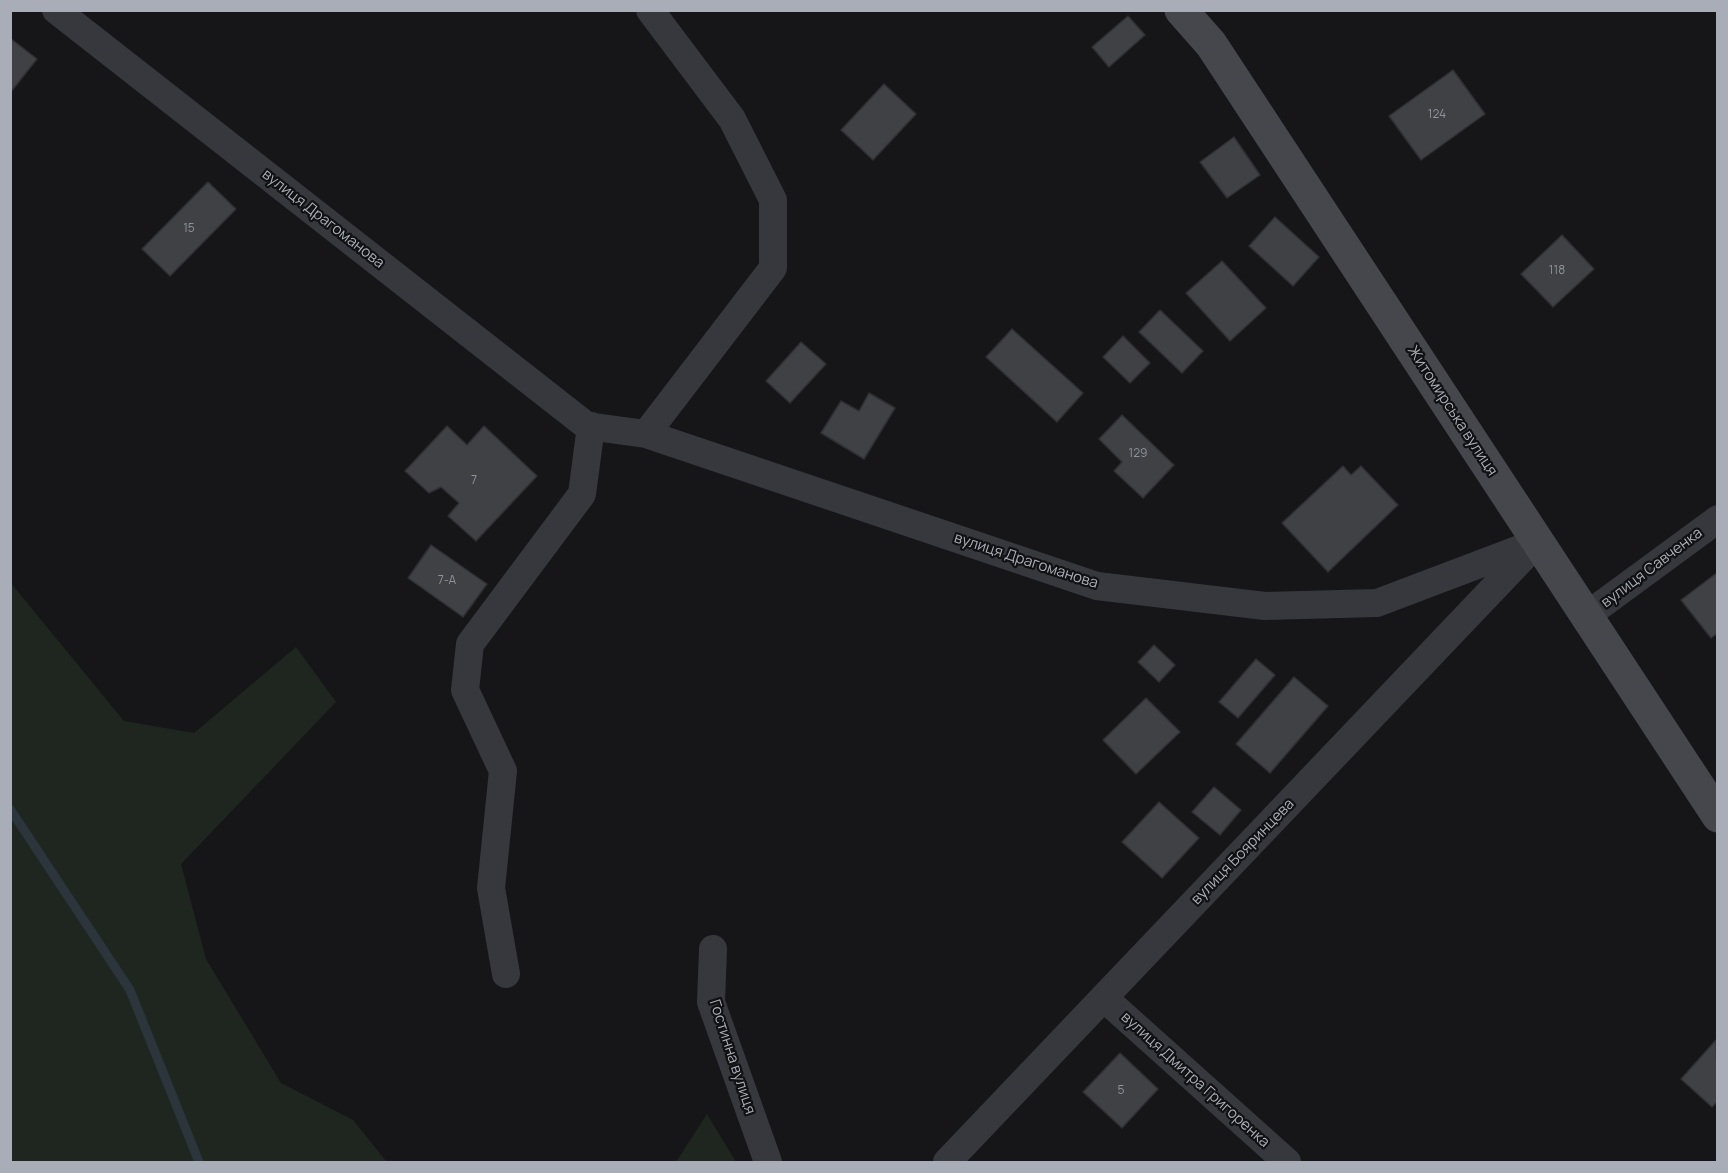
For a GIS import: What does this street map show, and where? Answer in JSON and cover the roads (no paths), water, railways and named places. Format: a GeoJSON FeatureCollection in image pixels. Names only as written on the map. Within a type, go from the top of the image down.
{"type":"FeatureCollection","features":[{"type":"Feature","properties":{"kind":"main road","name":"Житомирська вулиця"},"geometry":{"type":"LineString","coordinates":[[1180,10],[1211,44],[1718,816]]}},
{"type":"Feature","properties":{"kind":"street","name":"вулиця Драгоманова"},"geometry":{"type":"LineString","coordinates":[[56,10],[587,426],[646,434],[1097,586],[1265,606],[1377,603],[1538,542]]}},
{"type":"Feature","properties":{"kind":"street"},"geometry":{"type":"LineString","coordinates":[[646,434],[773,268],[773,200],[732,119],[650,10]]}},
{"type":"Feature","properties":{"kind":"street"},"geometry":{"type":"LineString","coordinates":[[506,974],[491,888],[503,771],[465,690],[470,645],[582,494],[591,426]]}},
{"type":"Feature","properties":{"kind":"street","name":"вулиця Савченка"},"geometry":{"type":"LineString","coordinates":[[1586,616],[1718,519]]}},
{"type":"Feature","properties":{"kind":"street","name":"вулиця Бояринцева"},"geometry":{"type":"LineString","coordinates":[[947,1162],[1538,542]]}},
{"type":"Feature","properties":{"kind":"street","name":"Гостинна вулиця"},"geometry":{"type":"LineString","coordinates":[[713,949],[711,1002],[768,1162]]}},
{"type":"Feature","properties":{"kind":"street","name":"вулиця Дмитра Григоренка"},"geometry":{"type":"LineString","coordinates":[[1104,998],[1287,1162]]}},
{"type":"Feature","properties":{"kind":"waterway"},"geometry":{"type":"LineString","coordinates":[[10,809],[130,990],[199,1162]]}}]}
